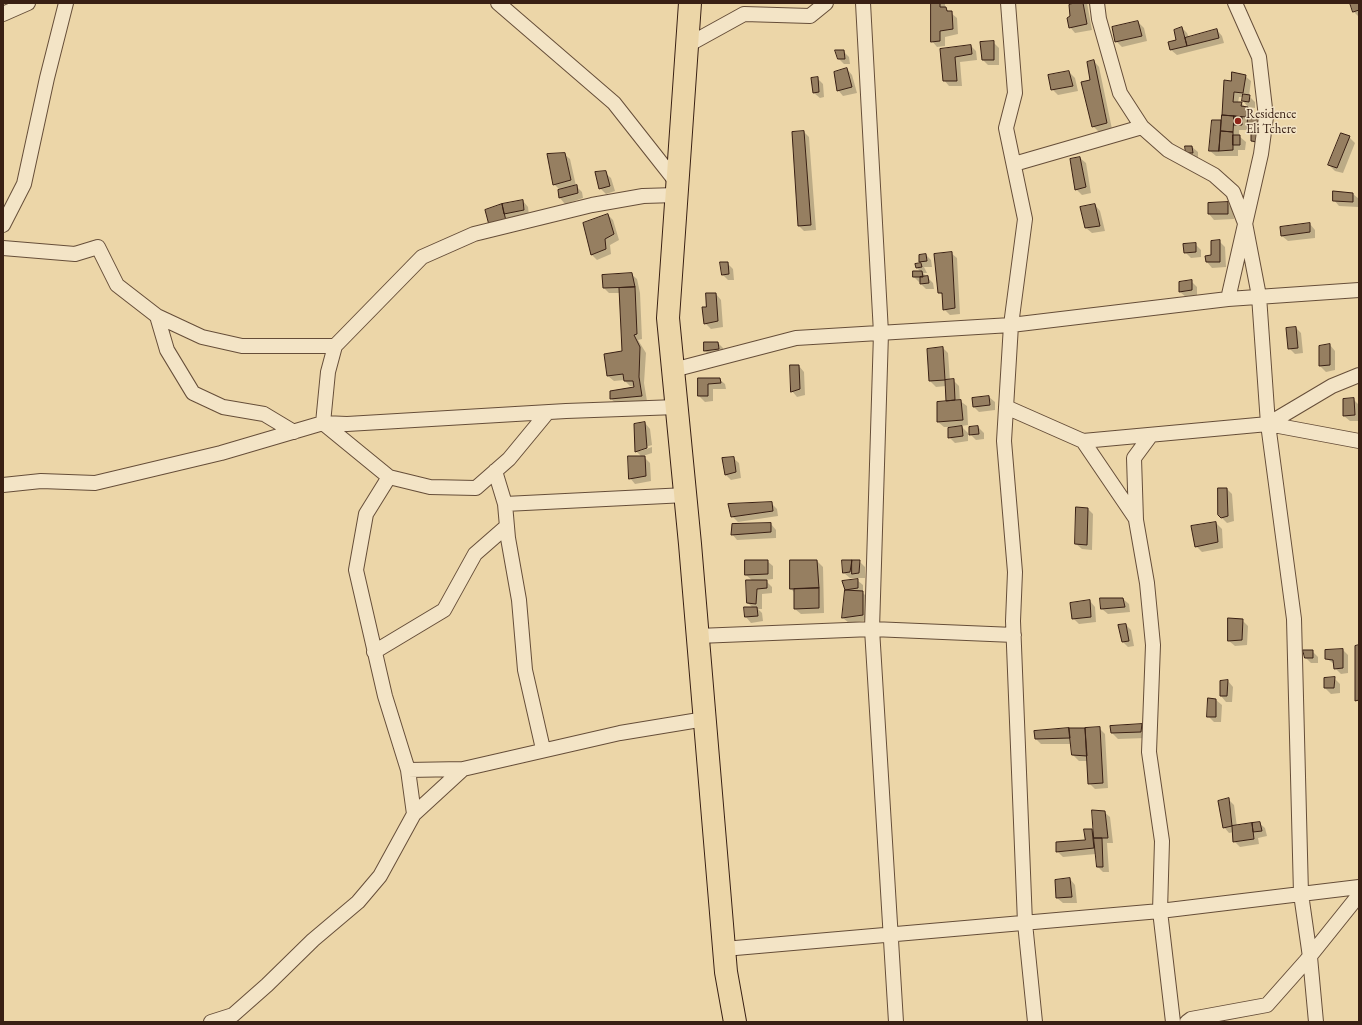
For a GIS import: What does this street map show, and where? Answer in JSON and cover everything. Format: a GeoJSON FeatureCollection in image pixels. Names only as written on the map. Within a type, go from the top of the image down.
{"type":"FeatureCollection","features":[{"type":"Feature","properties":{"kind":"highway"},"geometry":{"type":"LineString","coordinates":[[690,3],[668,318],[686,495],[726,972],[735,1022]]}},
{"type":"Feature","properties":{"kind":"highway"},"geometry":{"type":"LineString","coordinates":[[723,1022],[726,972]]}},
{"type":"Feature","properties":{"kind":"street"},"geometry":{"type":"LineString","coordinates":[[3,14],[28,3]]}},
{"type":"Feature","properties":{"kind":"street"},"geometry":{"type":"LineString","coordinates":[[3,225],[24,184],[47,78],[66,3]]}},
{"type":"Feature","properties":{"kind":"street"},"geometry":{"type":"LineString","coordinates":[[323,423],[328,372],[335,346],[422,257],[474,234],[592,205],[676,189],[614,103],[498,3]]}},
{"type":"Feature","properties":{"kind":"street"},"geometry":{"type":"LineString","coordinates":[[686,46],[744,14],[810,16],[826,3]]}},
{"type":"Feature","properties":{"kind":"street"},"geometry":{"type":"LineString","coordinates":[[863,3],[881,333],[872,629],[896,1022]]}},
{"type":"Feature","properties":{"kind":"street"},"geometry":{"type":"LineString","coordinates":[[1008,3],[1015,93],[1006,128],[1025,219],[1011,325],[1004,441],[1015,572],[1014,634],[1025,923],[1035,1022]]}},
{"type":"Feature","properties":{"kind":"street"},"geometry":{"type":"LineString","coordinates":[[1097,3],[1099,19],[1120,93],[1142,127],[1168,150],[1214,175],[1233,192],[1245,223],[1259,296],[1268,424],[1294,619],[1301,894],[1310,957],[1316,1022]]}},
{"type":"Feature","properties":{"kind":"street"},"geometry":{"type":"LineString","coordinates":[[1228,299],[1261,154],[1266,117],[1259,57],[1235,3]]}},
{"type":"Feature","properties":{"kind":"street"},"geometry":{"type":"LineString","coordinates":[[1014,164],[1142,127]]}},
{"type":"Feature","properties":{"kind":"street"},"geometry":{"type":"LineString","coordinates":[[3,248],[75,254],[98,247],[117,285],[157,316],[202,336],[242,346],[335,346]]}},
{"type":"Feature","properties":{"kind":"street"},"geometry":{"type":"LineString","coordinates":[[673,370],[796,338],[1011,325],[1228,299],[1359,290]]}},
{"type":"Feature","properties":{"kind":"street"},"geometry":{"type":"LineString","coordinates":[[157,316],[168,350],[194,393],[223,407],[264,414],[294,432]]}},
{"type":"Feature","properties":{"kind":"street"},"geometry":{"type":"LineString","coordinates":[[1268,424],[1332,386],[1359,375]]}},
{"type":"Feature","properties":{"kind":"street"},"geometry":{"type":"LineString","coordinates":[[3,484],[41,481],[95,483],[221,452],[323,423],[347,424],[677,407]]}},
{"type":"Feature","properties":{"kind":"street"},"geometry":{"type":"LineString","coordinates":[[1006,407],[1083,441],[1268,424],[1359,441]]}},
{"type":"Feature","properties":{"kind":"street"},"geometry":{"type":"LineString","coordinates":[[323,423],[389,477],[430,487],[476,488],[509,459],[547,413]]}},
{"type":"Feature","properties":{"kind":"street"},"geometry":{"type":"LineString","coordinates":[[1151,435],[1134,458],[1136,520],[1147,583],[1153,644],[1149,752],[1162,841],[1160,911],[1173,1022]]}},
{"type":"Feature","properties":{"kind":"street"},"geometry":{"type":"LineString","coordinates":[[1083,441],[1136,520]]}},
{"type":"Feature","properties":{"kind":"street"},"geometry":{"type":"LineString","coordinates":[[495,472],[504,504],[519,600],[525,670],[543,749]]}},
{"type":"Feature","properties":{"kind":"street"},"geometry":{"type":"LineString","coordinates":[[389,477],[366,514],[356,570],[385,696],[408,770],[414,814]]}},
{"type":"Feature","properties":{"kind":"street"},"geometry":{"type":"LineString","coordinates":[[504,504],[686,495]]}},
{"type":"Feature","properties":{"kind":"street"},"geometry":{"type":"LineString","coordinates":[[374,652],[444,610],[475,554],[507,526]]}},
{"type":"Feature","properties":{"kind":"street"},"geometry":{"type":"LineString","coordinates":[[698,636],[872,629],[1014,634]]}},
{"type":"Feature","properties":{"kind":"street"},"geometry":{"type":"LineString","coordinates":[[408,770],[463,769],[543,749],[620,733],[705,719]]}},
{"type":"Feature","properties":{"kind":"street"},"geometry":{"type":"LineString","coordinates":[[211,1022],[233,1018],[313,940],[358,902],[380,876],[414,814],[463,769]]}},
{"type":"Feature","properties":{"kind":"street"},"geometry":{"type":"LineString","coordinates":[[724,949],[1160,911],[1359,887]]}},
{"type":"Feature","properties":{"kind":"street"},"geometry":{"type":"LineString","coordinates":[[1187,1022],[1191,1019],[1267,1005],[1310,957],[1359,895]]}},
{"type":"Feature","properties":{"kind":"building"},"geometry":{"type":"Polygon","coordinates":[[[931,3],[940,3],[940,7],[946,7],[947,11],[952,11],[953,29],[940,31],[940,41],[931,42],[931,3]]]}},
{"type":"Feature","properties":{"kind":"building"},"geometry":{"type":"Polygon","coordinates":[[[1074,3],[1083,3],[1087,24],[1069,28],[1067,18],[1070,16],[1069,5],[1074,3]]]}},
{"type":"Feature","properties":{"kind":"building"},"geometry":{"type":"Polygon","coordinates":[[[1350,3],[1359,3],[1359,10],[1353,12],[1350,3]]]}},
{"type":"Feature","properties":{"kind":"building"},"geometry":{"type":"Polygon","coordinates":[[[1138,21],[1142,36],[1115,42],[1112,27],[1138,21]]]}},
{"type":"Feature","properties":{"kind":"building"},"geometry":{"type":"Polygon","coordinates":[[[1182,27],[1187,46],[1170,50],[1168,42],[1176,40],[1174,30],[1182,27]]]}},
{"type":"Feature","properties":{"kind":"building"},"geometry":{"type":"Polygon","coordinates":[[[1217,29],[1219,38],[1187,46],[1185,38],[1217,29]]]}},
{"type":"Feature","properties":{"kind":"building"},"geometry":{"type":"Polygon","coordinates":[[[994,41],[994,60],[982,60],[980,42],[994,41]]]}},
{"type":"Feature","properties":{"kind":"building"},"geometry":{"type":"Polygon","coordinates":[[[971,45],[972,54],[955,57],[957,81],[943,81],[940,49],[971,45]]]}},
{"type":"Feature","properties":{"kind":"building"},"geometry":{"type":"Polygon","coordinates":[[[835,50],[844,50],[845,59],[838,59],[835,50]]]}},
{"type":"Feature","properties":{"kind":"building"},"geometry":{"type":"Polygon","coordinates":[[[1094,60],[1107,123],[1092,127],[1081,82],[1090,80],[1087,62],[1094,60]]]}},
{"type":"Feature","properties":{"kind":"building"},"geometry":{"type":"Polygon","coordinates":[[[847,68],[852,87],[837,91],[834,72],[847,68]]]}},
{"type":"Feature","properties":{"kind":"building"},"geometry":{"type":"Polygon","coordinates":[[[1069,71],[1073,86],[1051,90],[1048,75],[1069,71]]]}},
{"type":"Feature","properties":{"kind":"building"},"geometry":{"type":"Polygon","coordinates":[[[1232,72],[1246,75],[1243,93],[1234,92],[1233,102],[1242,102],[1241,106],[1248,107],[1246,117],[1222,115],[1224,80],[1231,81],[1232,72]]]}},
{"type":"Feature","properties":{"kind":"building"},"geometry":{"type":"Polygon","coordinates":[[[818,77],[819,92],[813,93],[811,78],[818,77]]]}},
{"type":"Feature","properties":{"kind":"building"},"geometry":{"type":"Polygon","coordinates":[[[1243,94],[1250,95],[1249,102],[1242,101],[1243,94]]]}},
{"type":"Feature","properties":{"kind":"building"},"geometry":{"type":"Polygon","coordinates":[[[1222,115],[1234,116],[1233,132],[1221,131],[1222,115]]]}},
{"type":"Feature","properties":{"kind":"building","name":"Residence Eli Tchere"},"geometry":{"type":"Polygon","coordinates":[[[1234,116],[1242,117],[1242,125],[1234,125],[1234,116]]]}},
{"type":"Feature","properties":{"kind":"building"},"geometry":{"type":"Polygon","coordinates":[[[1248,118],[1262,119],[1258,142],[1251,141],[1251,130],[1247,129],[1248,118]]]}},
{"type":"Feature","properties":{"kind":"building"},"geometry":{"type":"Polygon","coordinates":[[[1212,120],[1221,120],[1219,151],[1209,151],[1212,120]]]}},
{"type":"Feature","properties":{"kind":"building"},"geometry":{"type":"Polygon","coordinates":[[[804,131],[811,225],[798,226],[792,132],[804,131]]]}},
{"type":"Feature","properties":{"kind":"building"},"geometry":{"type":"Polygon","coordinates":[[[1221,131],[1233,132],[1233,150],[1219,151],[1221,131]]]}},
{"type":"Feature","properties":{"kind":"building"},"geometry":{"type":"Polygon","coordinates":[[[1341,133],[1350,136],[1337,168],[1328,165],[1341,133]]]}},
{"type":"Feature","properties":{"kind":"building"},"geometry":{"type":"Polygon","coordinates":[[[1233,135],[1240,135],[1240,145],[1233,145],[1233,135]]]}},
{"type":"Feature","properties":{"kind":"building"},"geometry":{"type":"Polygon","coordinates":[[[1185,146],[1192,146],[1193,153],[1186,153],[1185,146]]]}},
{"type":"Feature","properties":{"kind":"building"},"geometry":{"type":"Polygon","coordinates":[[[565,153],[571,180],[553,185],[547,154],[565,153]]]}},
{"type":"Feature","properties":{"kind":"building"},"geometry":{"type":"Polygon","coordinates":[[[1080,157],[1086,187],[1075,190],[1070,159],[1080,157]]]}},
{"type":"Feature","properties":{"kind":"building"},"geometry":{"type":"Polygon","coordinates":[[[606,171],[610,186],[599,189],[595,172],[606,171]]]}},
{"type":"Feature","properties":{"kind":"building"},"geometry":{"type":"Polygon","coordinates":[[[577,185],[578,193],[559,198],[558,190],[577,185]]]}},
{"type":"Feature","properties":{"kind":"building"},"geometry":{"type":"Polygon","coordinates":[[[1333,191],[1353,193],[1353,202],[1333,201],[1333,191]]]}},
{"type":"Feature","properties":{"kind":"building"},"geometry":{"type":"Polygon","coordinates":[[[523,200],[524,210],[504,214],[502,204],[523,200]]]}},
{"type":"Feature","properties":{"kind":"building"},"geometry":{"type":"Polygon","coordinates":[[[1228,202],[1228,214],[1208,214],[1208,203],[1228,202]]]}},
{"type":"Feature","properties":{"kind":"building"},"geometry":{"type":"Polygon","coordinates":[[[502,204],[506,221],[489,225],[485,210],[502,204]]]}},
{"type":"Feature","properties":{"kind":"building"},"geometry":{"type":"Polygon","coordinates":[[[1095,204],[1100,226],[1085,228],[1080,207],[1095,204]]]}},
{"type":"Feature","properties":{"kind":"building"},"geometry":{"type":"Polygon","coordinates":[[[608,214],[614,234],[605,239],[606,249],[591,255],[583,223],[608,214]]]}},
{"type":"Feature","properties":{"kind":"building"},"geometry":{"type":"Polygon","coordinates":[[[1310,223],[1310,232],[1281,236],[1280,227],[1310,223]]]}},
{"type":"Feature","properties":{"kind":"building"},"geometry":{"type":"Polygon","coordinates":[[[1220,240],[1220,262],[1206,262],[1205,256],[1211,255],[1211,241],[1220,240]]]}},
{"type":"Feature","properties":{"kind":"building"},"geometry":{"type":"Polygon","coordinates":[[[1196,243],[1196,252],[1184,253],[1183,244],[1196,243]]]}},
{"type":"Feature","properties":{"kind":"building"},"geometry":{"type":"Polygon","coordinates":[[[952,252],[955,308],[943,310],[942,293],[938,293],[934,254],[952,252]]]}},
{"type":"Feature","properties":{"kind":"building"},"geometry":{"type":"Polygon","coordinates":[[[926,254],[927,261],[919,262],[919,255],[926,254]]]}},
{"type":"Feature","properties":{"kind":"building"},"geometry":{"type":"Polygon","coordinates":[[[720,262],[728,262],[729,274],[722,275],[720,262]]]}},
{"type":"Feature","properties":{"kind":"building"},"geometry":{"type":"Polygon","coordinates":[[[921,263],[922,267],[916,268],[915,264],[921,263]]]}},
{"type":"Feature","properties":{"kind":"building"},"geometry":{"type":"Polygon","coordinates":[[[913,271],[922,271],[923,277],[913,277],[913,271]]]}},
{"type":"Feature","properties":{"kind":"building"},"geometry":{"type":"Polygon","coordinates":[[[632,273],[635,287],[603,288],[602,275],[632,273]]]}},
{"type":"Feature","properties":{"kind":"building"},"geometry":{"type":"Polygon","coordinates":[[[928,276],[929,283],[920,284],[920,277],[928,276]]]}},
{"type":"Feature","properties":{"kind":"building"},"geometry":{"type":"Polygon","coordinates":[[[1192,280],[1192,290],[1179,292],[1179,282],[1192,280]]]}},
{"type":"Feature","properties":{"kind":"building"},"geometry":{"type":"Polygon","coordinates":[[[635,287],[637,334],[634,335],[640,347],[639,377],[642,396],[610,399],[610,391],[634,387],[633,381],[624,381],[623,374],[607,376],[604,354],[622,351],[619,288],[635,287]]]}},
{"type":"Feature","properties":{"kind":"building"},"geometry":{"type":"Polygon","coordinates":[[[706,293],[716,293],[718,321],[704,324],[702,307],[706,307],[706,293]]]}},
{"type":"Feature","properties":{"kind":"building"},"geometry":{"type":"Polygon","coordinates":[[[1296,327],[1298,348],[1288,349],[1286,328],[1296,327]]]}},
{"type":"Feature","properties":{"kind":"building"},"geometry":{"type":"Polygon","coordinates":[[[704,342],[718,342],[719,349],[704,351],[704,342]]]}},
{"type":"Feature","properties":{"kind":"building"},"geometry":{"type":"Polygon","coordinates":[[[1330,344],[1330,365],[1319,366],[1319,346],[1330,344]]]}},
{"type":"Feature","properties":{"kind":"building"},"geometry":{"type":"Polygon","coordinates":[[[943,347],[945,380],[929,381],[927,349],[943,347]]]}},
{"type":"Feature","properties":{"kind":"building"},"geometry":{"type":"Polygon","coordinates":[[[790,365],[799,365],[800,389],[791,392],[790,365]]]}},
{"type":"Feature","properties":{"kind":"building"},"geometry":{"type":"Polygon","coordinates":[[[698,378],[720,378],[721,383],[708,384],[708,396],[698,396],[698,378]]]}},
{"type":"Feature","properties":{"kind":"building"},"geometry":{"type":"Polygon","coordinates":[[[954,379],[955,400],[946,401],[945,380],[954,379]]]}},
{"type":"Feature","properties":{"kind":"building"},"geometry":{"type":"Polygon","coordinates":[[[989,396],[990,405],[973,407],[972,398],[989,396]]]}},
{"type":"Feature","properties":{"kind":"building"},"geometry":{"type":"Polygon","coordinates":[[[1354,398],[1355,415],[1343,416],[1343,399],[1354,398]]]}},
{"type":"Feature","properties":{"kind":"building"},"geometry":{"type":"Polygon","coordinates":[[[961,400],[963,420],[937,422],[937,402],[961,400]]]}},
{"type":"Feature","properties":{"kind":"building"},"geometry":{"type":"Polygon","coordinates":[[[645,422],[647,448],[635,452],[634,424],[645,422]]]}},
{"type":"Feature","properties":{"kind":"building"},"geometry":{"type":"Polygon","coordinates":[[[962,426],[963,436],[948,438],[948,428],[962,426]]]}},
{"type":"Feature","properties":{"kind":"building"},"geometry":{"type":"Polygon","coordinates":[[[978,426],[979,434],[969,435],[969,427],[978,426]]]}},
{"type":"Feature","properties":{"kind":"building"},"geometry":{"type":"Polygon","coordinates":[[[628,456],[645,456],[646,476],[629,479],[628,456]]]}},
{"type":"Feature","properties":{"kind":"building"},"geometry":{"type":"Polygon","coordinates":[[[734,457],[736,472],[725,475],[722,458],[734,457]]]}},
{"type":"Feature","properties":{"kind":"building"},"geometry":{"type":"Polygon","coordinates":[[[1218,488],[1227,488],[1228,516],[1221,518],[1218,515],[1218,488]]]}},
{"type":"Feature","properties":{"kind":"building"},"geometry":{"type":"Polygon","coordinates":[[[772,502],[773,511],[731,517],[728,504],[772,502]]]}},
{"type":"Feature","properties":{"kind":"building"},"geometry":{"type":"Polygon","coordinates":[[[1076,507],[1088,508],[1087,545],[1075,544],[1076,507]]]}},
{"type":"Feature","properties":{"kind":"building"},"geometry":{"type":"Polygon","coordinates":[[[1216,522],[1218,542],[1195,547],[1191,526],[1216,522]]]}},
{"type":"Feature","properties":{"kind":"building"},"geometry":{"type":"Polygon","coordinates":[[[771,523],[771,532],[731,535],[732,524],[771,523]]]}},
{"type":"Feature","properties":{"kind":"building"},"geometry":{"type":"Polygon","coordinates":[[[745,560],[768,560],[768,574],[745,575],[745,560]]]}},
{"type":"Feature","properties":{"kind":"building"},"geometry":{"type":"Polygon","coordinates":[[[790,560],[817,560],[819,588],[790,589],[790,560]]]}},
{"type":"Feature","properties":{"kind":"building"},"geometry":{"type":"Polygon","coordinates":[[[842,560],[852,560],[850,572],[843,573],[842,560]]]}},
{"type":"Feature","properties":{"kind":"building"},"geometry":{"type":"Polygon","coordinates":[[[852,560],[860,560],[859,573],[852,574],[852,560]]]}},
{"type":"Feature","properties":{"kind":"building"},"geometry":{"type":"Polygon","coordinates":[[[858,579],[858,588],[845,590],[842,581],[858,579]]]}},
{"type":"Feature","properties":{"kind":"building"},"geometry":{"type":"Polygon","coordinates":[[[746,580],[767,580],[767,588],[757,589],[756,604],[747,603],[746,580]]]}},
{"type":"Feature","properties":{"kind":"building"},"geometry":{"type":"Polygon","coordinates":[[[819,588],[819,608],[794,609],[794,589],[819,588]]]}},
{"type":"Feature","properties":{"kind":"building"},"geometry":{"type":"Polygon","coordinates":[[[845,590],[863,591],[863,615],[842,618],[845,590]]]}},
{"type":"Feature","properties":{"kind":"building"},"geometry":{"type":"Polygon","coordinates":[[[1100,598],[1123,598],[1125,607],[1101,609],[1100,598]]]}},
{"type":"Feature","properties":{"kind":"building"},"geometry":{"type":"Polygon","coordinates":[[[1090,600],[1091,617],[1072,619],[1070,603],[1090,600]]]}},
{"type":"Feature","properties":{"kind":"building"},"geometry":{"type":"Polygon","coordinates":[[[744,607],[757,607],[758,616],[745,617],[744,607]]]}},
{"type":"Feature","properties":{"kind":"building"},"geometry":{"type":"Polygon","coordinates":[[[1228,618],[1243,619],[1242,640],[1228,641],[1228,618]]]}},
{"type":"Feature","properties":{"kind":"building"},"geometry":{"type":"Polygon","coordinates":[[[1126,624],[1129,641],[1122,642],[1118,625],[1126,624]]]}},
{"type":"Feature","properties":{"kind":"building"},"geometry":{"type":"Polygon","coordinates":[[[1359,645],[1359,700],[1355,701],[1355,646],[1359,645]]]}},
{"type":"Feature","properties":{"kind":"building"},"geometry":{"type":"Polygon","coordinates":[[[1343,649],[1343,668],[1334,669],[1333,660],[1325,659],[1325,650],[1343,649]]]}},
{"type":"Feature","properties":{"kind":"building"},"geometry":{"type":"Polygon","coordinates":[[[1303,650],[1313,650],[1313,658],[1305,658],[1303,650]]]}},
{"type":"Feature","properties":{"kind":"building"},"geometry":{"type":"Polygon","coordinates":[[[1335,677],[1334,688],[1324,688],[1324,678],[1335,677]]]}},
{"type":"Feature","properties":{"kind":"building"},"geometry":{"type":"Polygon","coordinates":[[[1228,680],[1227,696],[1220,696],[1220,681],[1228,680]]]}},
{"type":"Feature","properties":{"kind":"building"},"geometry":{"type":"Polygon","coordinates":[[[1208,698],[1216,699],[1216,717],[1207,717],[1208,698]]]}},
{"type":"Feature","properties":{"kind":"building"},"geometry":{"type":"Polygon","coordinates":[[[1142,724],[1141,732],[1111,733],[1110,726],[1142,724]]]}},
{"type":"Feature","properties":{"kind":"building"},"geometry":{"type":"Polygon","coordinates":[[[1100,727],[1103,783],[1088,784],[1085,728],[1100,727]]]}},
{"type":"Feature","properties":{"kind":"building"},"geometry":{"type":"Polygon","coordinates":[[[1069,728],[1085,728],[1087,756],[1072,755],[1069,728]]]}},
{"type":"Feature","properties":{"kind":"building"},"geometry":{"type":"Polygon","coordinates":[[[1069,728],[1070,738],[1035,739],[1034,731],[1069,728]]]}},
{"type":"Feature","properties":{"kind":"building"},"geometry":{"type":"Polygon","coordinates":[[[1229,798],[1232,826],[1223,828],[1218,801],[1229,798]]]}},
{"type":"Feature","properties":{"kind":"building"},"geometry":{"type":"Polygon","coordinates":[[[1092,810],[1105,811],[1108,838],[1094,838],[1092,810]]]}},
{"type":"Feature","properties":{"kind":"building"},"geometry":{"type":"Polygon","coordinates":[[[1260,822],[1262,831],[1253,832],[1252,823],[1260,822]]]}},
{"type":"Feature","properties":{"kind":"building"},"geometry":{"type":"Polygon","coordinates":[[[1252,823],[1254,839],[1233,842],[1232,826],[1252,823]]]}},
{"type":"Feature","properties":{"kind":"building"},"geometry":{"type":"Polygon","coordinates":[[[1084,829],[1092,829],[1094,848],[1056,852],[1056,842],[1085,840],[1084,829]]]}},
{"type":"Feature","properties":{"kind":"building"},"geometry":{"type":"Polygon","coordinates":[[[1094,838],[1102,838],[1103,867],[1097,867],[1094,838]]]}},
{"type":"Feature","properties":{"kind":"building"},"geometry":{"type":"Polygon","coordinates":[[[1070,878],[1072,897],[1056,898],[1055,880],[1070,878]]]}},
{"type":"Feature","properties":{"kind":"place","name":"Residence Eli Tchere"},"geometry":{"type":"Point","coordinates":[1238,121]}}]}
